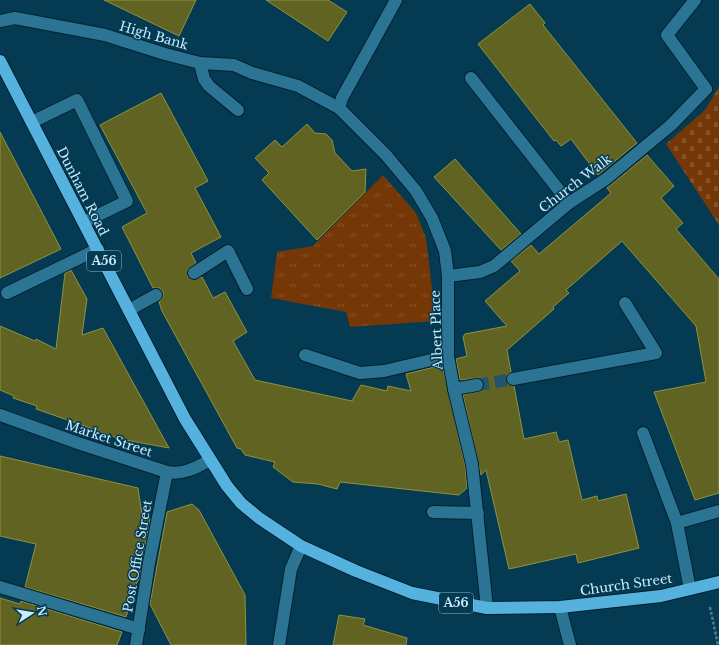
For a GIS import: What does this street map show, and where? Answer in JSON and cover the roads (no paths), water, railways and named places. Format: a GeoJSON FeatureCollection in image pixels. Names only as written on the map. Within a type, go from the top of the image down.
{"type":"FeatureCollection","features":[{"type":"Feature","properties":{"kind":"highway","name":"Dunham Road"},"geometry":{"type":"LineString","coordinates":[[0,61],[98,249],[184,419],[210,460]]}},
{"type":"Feature","properties":{"kind":"highway","name":"A56"},"geometry":{"type":"LineString","coordinates":[[210,460],[227,486],[241,502],[259,518],[301,546],[334,562],[412,593],[487,608],[560,607]]}},
{"type":"Feature","properties":{"kind":"highway","name":"Church Street"},"geometry":{"type":"LineString","coordinates":[[560,607],[661,596],[719,582]]}},
{"type":"Feature","properties":{"kind":"street"},"geometry":{"type":"LineString","coordinates":[[339,108],[342,98],[396,0]]}},
{"type":"Feature","properties":{"kind":"street","name":"Church Walk"},"geometry":{"type":"LineString","coordinates":[[448,276],[480,272],[494,266],[570,204],[606,179],[665,130],[706,89],[667,35],[695,0]]}},
{"type":"Feature","properties":{"kind":"street","name":"High Bank"},"geometry":{"type":"LineString","coordinates":[[0,21],[14,18],[105,35],[165,54],[200,62],[234,65],[252,73],[298,86]]}},
{"type":"Feature","properties":{"kind":"street"},"geometry":{"type":"LineString","coordinates":[[200,62],[204,79],[209,86],[238,110]]}},
{"type":"Feature","properties":{"kind":"street"},"geometry":{"type":"LineString","coordinates":[[471,78],[570,204]]}},
{"type":"Feature","properties":{"kind":"street","name":"Albert Place"},"geometry":{"type":"LineString","coordinates":[[298,86],[339,108],[386,155],[416,191],[432,218],[445,250],[448,276],[448,356],[454,390],[472,464],[487,608]]}},
{"type":"Feature","properties":{"kind":"street"},"geometry":{"type":"LineString","coordinates":[[32,122],[77,100],[127,201],[84,222]]}},
{"type":"Feature","properties":{"kind":"street"},"geometry":{"type":"LineString","coordinates":[[7,293],[98,249]]}},
{"type":"Feature","properties":{"kind":"street"},"geometry":{"type":"LineString","coordinates":[[194,273],[228,251],[247,290]]}},
{"type":"Feature","properties":{"kind":"street"},"geometry":{"type":"LineString","coordinates":[[129,310],[156,295]]}},
{"type":"Feature","properties":{"kind":"street"},"geometry":{"type":"LineString","coordinates":[[513,378],[656,353],[625,304]]}},
{"type":"Feature","properties":{"kind":"street"},"geometry":{"type":"LineString","coordinates":[[305,355],[360,373],[384,371],[448,356]]}},
{"type":"Feature","properties":{"kind":"street"},"geometry":{"type":"LineString","coordinates":[[454,390],[477,385]]}},
{"type":"Feature","properties":{"kind":"street","name":"Market Street"},"geometry":{"type":"LineString","coordinates":[[0,415],[166,472],[172,473],[195,469],[210,460]]}},
{"type":"Feature","properties":{"kind":"street"},"geometry":{"type":"LineString","coordinates":[[643,433],[677,523],[690,589]]}},
{"type":"Feature","properties":{"kind":"street","name":"Post Office Street"},"geometry":{"type":"LineString","coordinates":[[136,645],[166,472]]}},
{"type":"Feature","properties":{"kind":"street"},"geometry":{"type":"LineString","coordinates":[[677,523],[719,511]]}},
{"type":"Feature","properties":{"kind":"street"},"geometry":{"type":"LineString","coordinates":[[433,512],[478,513]]}},
{"type":"Feature","properties":{"kind":"street"},"geometry":{"type":"LineString","coordinates":[[279,645],[291,569],[301,546]]}},
{"type":"Feature","properties":{"kind":"street"},"geometry":{"type":"LineString","coordinates":[[0,587],[139,629]]}},
{"type":"Feature","properties":{"kind":"street"},"geometry":{"type":"LineString","coordinates":[[560,607],[570,645]]}},
{"type":"Feature","properties":{"kind":"tunnel"},"geometry":{"type":"LineString","coordinates":[[477,385],[513,379]]}}]}
